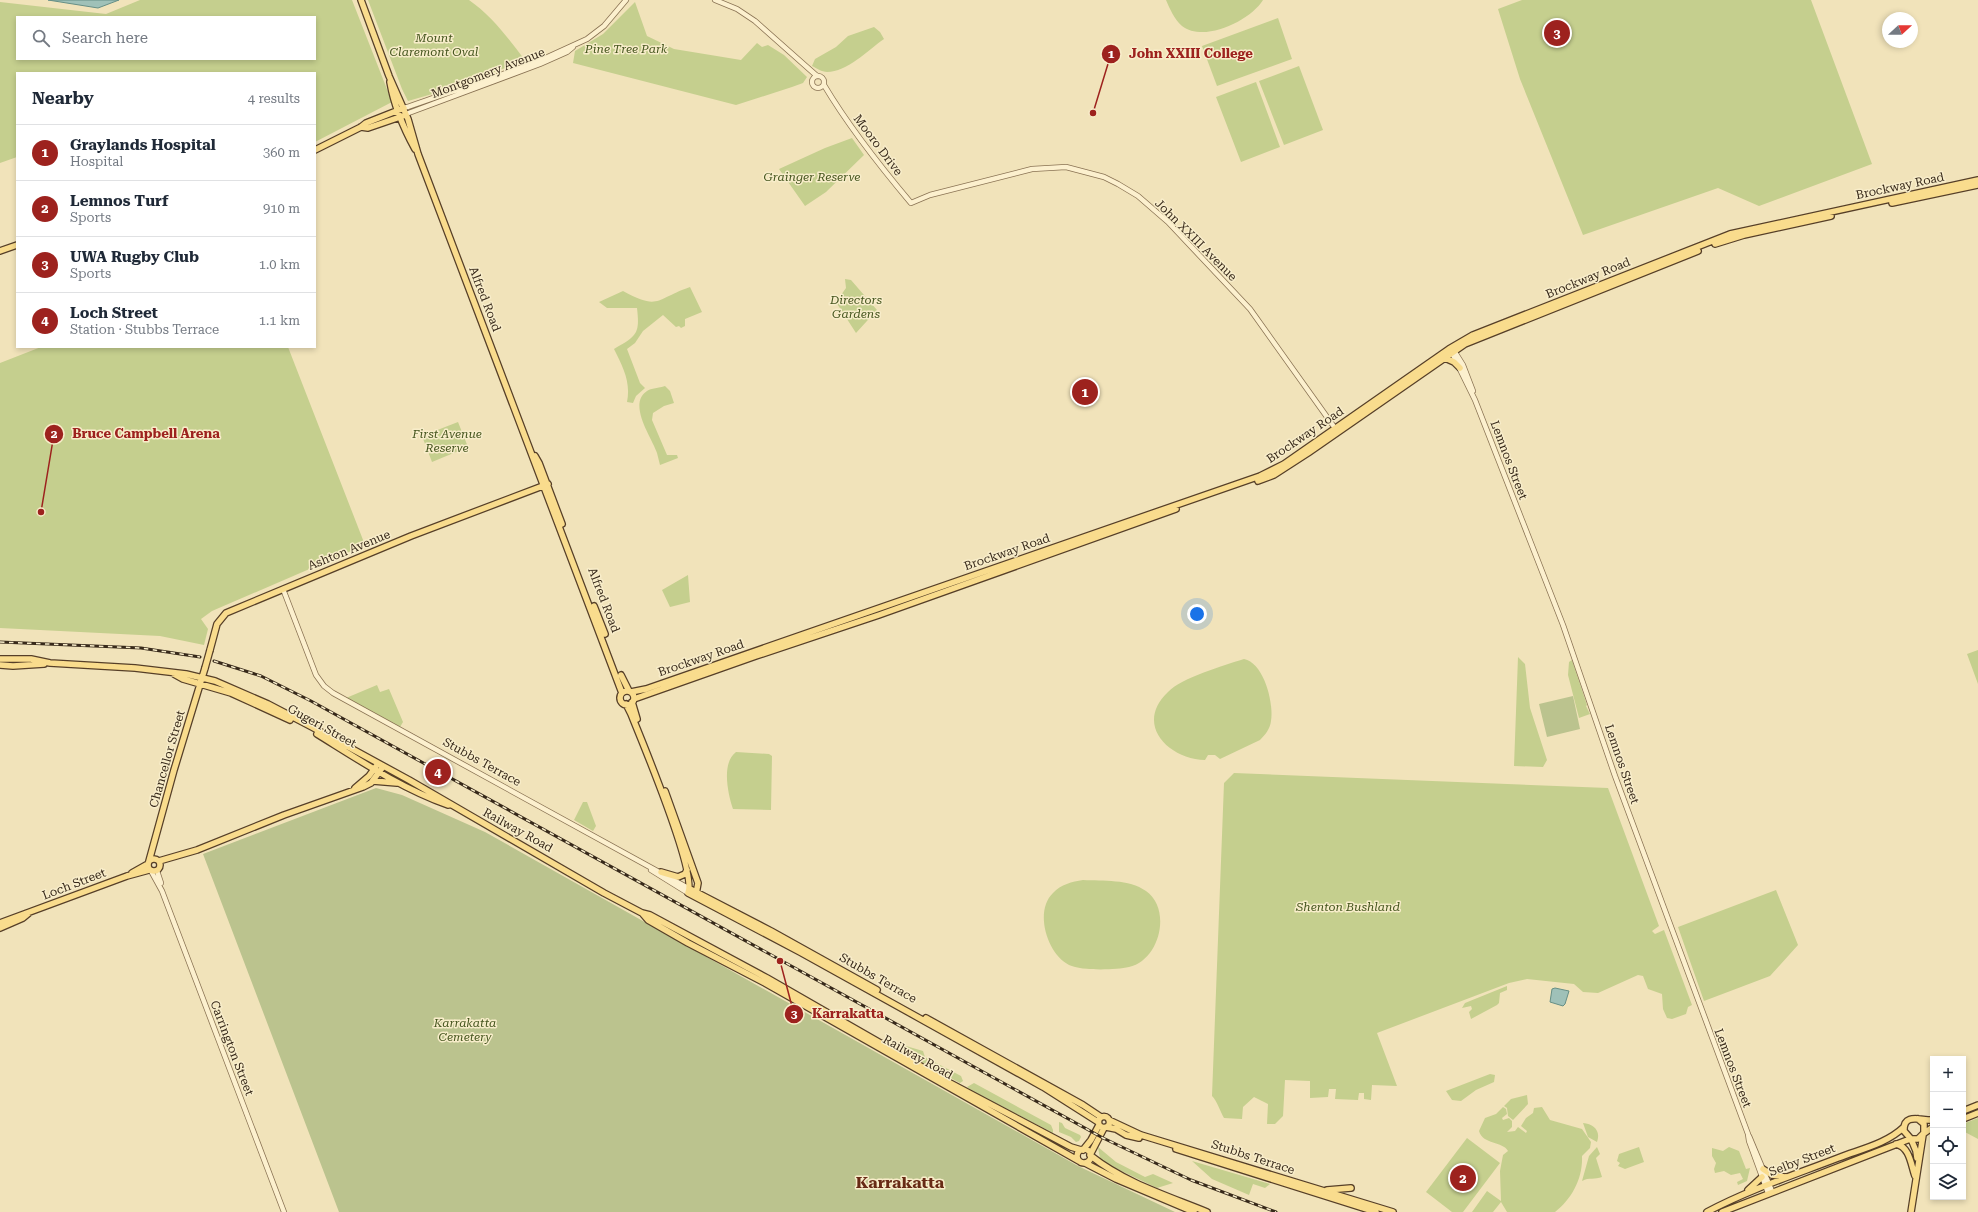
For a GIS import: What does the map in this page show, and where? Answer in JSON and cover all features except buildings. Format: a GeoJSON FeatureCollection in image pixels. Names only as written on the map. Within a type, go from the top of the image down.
{"type":"FeatureCollection","features":[{"type":"Feature","properties":{"kind":"main road","name":"Alfred Road"},"geometry":{"type":"LineString","coordinates":[[361,0],[404,115],[409,138],[418,154],[531,450],[539,463],[545,485],[622,693],[620,699],[626,704],[632,714],[662,792],[677,834],[687,870],[689,891]]}},
{"type":"Feature","properties":{"kind":"main road"},"geometry":{"type":"LineString","coordinates":[[316,150],[362,127],[366,123],[401,109]]}},
{"type":"Feature","properties":{"kind":"main road"},"geometry":{"type":"LineString","coordinates":[[362,127],[368,128],[404,115]]}},
{"type":"Feature","properties":{"kind":"main road","name":"Brockway Road"},"geometry":{"type":"LineString","coordinates":[[633,701],[756,656],[879,615],[1268,477],[1473,335],[1730,234],[1978,180]]}},
{"type":"Feature","properties":{"kind":"main road","name":"Brockway Road"},"geometry":{"type":"LineString","coordinates":[[630,692],[646,689],[1260,476],[1284,464],[1336,430],[1445,358],[1452,350],[1480,337],[1729,239],[1978,184]]}},
{"type":"Feature","properties":{"kind":"main road"},"geometry":{"type":"LineString","coordinates":[[0,252],[16,245]]}},
{"type":"Feature","properties":{"kind":"main road"},"geometry":{"type":"LineString","coordinates":[[1445,358],[1454,362],[1460,368]]}},
{"type":"Feature","properties":{"kind":"main road","name":"Alfred Road"},"geometry":{"type":"LineString","coordinates":[[545,485],[623,681],[630,692],[689,855],[698,883],[696,895]]}},
{"type":"Feature","properties":{"kind":"main road","name":"Ashton Avenue"},"geometry":{"type":"LineString","coordinates":[[202,680],[217,624],[221,617],[226,613],[411,536],[545,485]]}},
{"type":"Feature","properties":{"kind":"main road","name":"Gugeri Street"},"geometry":{"type":"LineString","coordinates":[[0,659],[31,660],[50,663]]}},
{"type":"Feature","properties":{"kind":"main road","name":"Gugeri Street"},"geometry":{"type":"LineString","coordinates":[[0,665],[32,665],[50,663],[97,664],[172,673],[182,679],[202,680],[286,717],[379,767],[401,784],[432,800],[458,809]]}},
{"type":"Feature","properties":{"kind":"main road","name":"Chancellor Street"},"geometry":{"type":"LineString","coordinates":[[153,864],[154,846],[174,770],[202,680]]}},
{"type":"Feature","properties":{"kind":"main road"},"geometry":{"type":"LineString","coordinates":[[622,693],[630,692]]}},
{"type":"Feature","properties":{"kind":"main road"},"geometry":{"type":"LineString","coordinates":[[626,704],[633,701]]}},
{"type":"Feature","properties":{"kind":"main road","name":"Loch Street"},"geometry":{"type":"LineString","coordinates":[[0,923],[127,876],[153,864],[176,857],[363,787],[373,781],[379,767]]}},
{"type":"Feature","properties":{"kind":"main road","name":"Loch Street"},"geometry":{"type":"LineString","coordinates":[[354,790],[379,767]]}},
{"type":"Feature","properties":{"kind":"main road","name":"Railway Road"},"geometry":{"type":"LineString","coordinates":[[379,767],[409,780],[642,913],[650,915],[766,977],[950,1083],[1070,1147],[1082,1150]]}},
{"type":"Feature","properties":{"kind":"main road"},"geometry":{"type":"LineString","coordinates":[[373,781],[401,784]]}},
{"type":"Feature","properties":{"kind":"main road"},"geometry":{"type":"LineString","coordinates":[[153,864],[157,871]]}},
{"type":"Feature","properties":{"kind":"main road"},"geometry":{"type":"LineString","coordinates":[[661,872],[678,877],[685,874],[687,870]]}},
{"type":"Feature","properties":{"kind":"main road","name":"Stubbs Terrace"},"geometry":{"type":"LineString","coordinates":[[689,891],[829,962],[1083,1105],[1102,1124],[1116,1129],[1126,1135],[1376,1212]]}},
{"type":"Feature","properties":{"kind":"main road","name":"Loch Street"},"geometry":{"type":"LineString","coordinates":[[0,928],[23,918],[29,913]]}},
{"type":"Feature","properties":{"kind":"main road","name":"Railway Road"},"geometry":{"type":"LineString","coordinates":[[642,913],[648,920],[765,983],[1079,1161]]}},
{"type":"Feature","properties":{"kind":"main road"},"geometry":{"type":"LineString","coordinates":[[1966,1110],[1978,1105]]}},
{"type":"Feature","properties":{"kind":"main road"},"geometry":{"type":"LineString","coordinates":[[1966,1118],[1978,1114]]}},
{"type":"Feature","properties":{"kind":"main road","name":"Stubbs Terrace"},"geometry":{"type":"LineString","coordinates":[[1102,1124],[1105,1116],[1109,1120],[1141,1135],[1200,1152],[1384,1211],[1393,1212]]}},
{"type":"Feature","properties":{"kind":"main road"},"geometry":{"type":"LineString","coordinates":[[1916,1178],[1917,1153],[1910,1139],[1905,1134],[1904,1127],[1909,1119],[1930,1120]]}},
{"type":"Feature","properties":{"kind":"main road"},"geometry":{"type":"LineString","coordinates":[[1911,1212],[1924,1126],[1918,1119]]}},
{"type":"Feature","properties":{"kind":"main road"},"geometry":{"type":"LineString","coordinates":[[1102,1124],[1091,1140],[1077,1155],[1079,1161],[1116,1179],[1194,1212]]}},
{"type":"Feature","properties":{"kind":"main road"},"geometry":{"type":"LineString","coordinates":[[1085,1163],[1089,1161],[1102,1124]]}},
{"type":"Feature","properties":{"kind":"main road","name":"Selby Street"},"geometry":{"type":"LineString","coordinates":[[1707,1212],[1767,1185],[1889,1139],[1904,1127]]}},
{"type":"Feature","properties":{"kind":"main road"},"geometry":{"type":"LineString","coordinates":[[1910,1139],[1918,1139],[1932,1128]]}},
{"type":"Feature","properties":{"kind":"main road","name":"Selby Street"},"geometry":{"type":"LineString","coordinates":[[1722,1212],[1770,1192],[1910,1139]]}},
{"type":"Feature","properties":{"kind":"main road"},"geometry":{"type":"LineString","coordinates":[[1896,1144],[1902,1146],[1909,1156],[1916,1178]]}},
{"type":"Feature","properties":{"kind":"main road"},"geometry":{"type":"LineString","coordinates":[[1082,1150],[1088,1151],[1111,1170],[1135,1183],[1207,1212]]}},
{"type":"Feature","properties":{"kind":"main road"},"geometry":{"type":"LineString","coordinates":[[1763,1169],[1778,1177],[1787,1177]]}},
{"type":"Feature","properties":{"kind":"main road"},"geometry":{"type":"LineString","coordinates":[[1738,1197],[1752,1188],[1762,1177]]}},
{"type":"Feature","properties":{"kind":"main road"},"geometry":{"type":"LineString","coordinates":[[1317,1190],[1332,1191],[1351,1188]]}},
{"type":"Feature","properties":{"kind":"street","name":"Montgomery Avenue"},"geometry":{"type":"LineString","coordinates":[[401,109],[556,58],[587,39],[604,26],[626,0]]}},
{"type":"Feature","properties":{"kind":"street","name":"Mooro Drive"},"geometry":{"type":"LineString","coordinates":[[715,0],[737,9],[755,21],[815,78],[823,78],[824,85],[830,97],[870,153],[911,204]]}},
{"type":"Feature","properties":{"kind":"street","name":"Montgomery Avenue"},"geometry":{"type":"LineString","coordinates":[[404,115],[520,70]]}},
{"type":"Feature","properties":{"kind":"street","name":"Mooro Drive"},"geometry":{"type":"LineString","coordinates":[[815,78],[813,84],[830,97]]}},
{"type":"Feature","properties":{"kind":"street"},"geometry":{"type":"LineString","coordinates":[[818,88],[824,85]]}},
{"type":"Feature","properties":{"kind":"street","name":"John XXIII Avenue"},"geometry":{"type":"LineString","coordinates":[[911,204],[930,195],[1032,169],[1066,167],[1104,178],[1118,184],[1138,196],[1168,222],[1250,309],[1336,430]]}},
{"type":"Feature","properties":{"kind":"street","name":"Lemnos Street"},"geometry":{"type":"LineString","coordinates":[[1452,350],[1475,400]]}},
{"type":"Feature","properties":{"kind":"street","name":"Lemnos Street"},"geometry":{"type":"LineString","coordinates":[[1452,350],[1463,365],[1475,400],[1563,625],[1614,776],[1748,1134],[1762,1177],[1770,1192]]}},
{"type":"Feature","properties":{"kind":"street","name":"Stubbs Terrace"},"geometry":{"type":"LineString","coordinates":[[283,589],[316,675],[324,686],[333,693],[642,863],[661,872],[689,891]]}},
{"type":"Feature","properties":{"kind":"street","name":"Stubbs Terrace"},"geometry":{"type":"LineString","coordinates":[[642,863],[660,877],[689,891]]}},
{"type":"Feature","properties":{"kind":"street","name":"Carrington Street"},"geometry":{"type":"LineString","coordinates":[[153,864],[284,1212]]}},
{"type":"Feature","properties":{"kind":"street","name":"Carrington Street"},"geometry":{"type":"LineString","coordinates":[[157,871],[162,891]]}},
{"type":"Feature","properties":{"kind":"street","name":"Lemnos Street"},"geometry":{"type":"LineString","coordinates":[[1748,1134],[1763,1169],[1767,1185]]}},
{"type":"Feature","properties":{"kind":"green space"},"geometry":{"type":"Polygon","coordinates":[[[140,0],[352,0],[392,102],[316,141],[316,72],[16,72],[16,157],[0,163],[0,2],[106,14],[140,0]]]}},
{"type":"Feature","properties":{"kind":"green space","name":"Mount Claremont Oval"},"geometry":{"type":"Polygon","coordinates":[[[368,0],[469,0],[485,13],[506,35],[524,59],[516,64],[455,85],[446,90],[408,101],[368,0]]]}},
{"type":"Feature","properties":{"kind":"green space"},"geometry":{"type":"Polygon","coordinates":[[[1166,0],[1263,0],[1257,8],[1237,22],[1214,31],[1202,32],[1191,31],[1182,26],[1174,17],[1166,0]]]}},
{"type":"Feature","properties":{"kind":"green space"},"geometry":{"type":"Polygon","coordinates":[[[1522,0],[1811,0],[1872,164],[1759,206],[1718,188],[1583,235],[1520,79],[1498,9],[1522,0]]]}},
{"type":"Feature","properties":{"kind":"green space","name":"Pine Tree Park"},"geometry":{"type":"Polygon","coordinates":[[[635,2],[647,36],[674,49],[741,60],[757,43],[762,47],[768,45],[784,55],[807,77],[803,83],[736,105],[573,63],[575,51],[603,34],[635,2]]]}},
{"type":"Feature","properties":{"kind":"green space"},"geometry":{"type":"Polygon","coordinates":[[[1278,18],[1292,59],[1217,86],[1202,46],[1278,18]]]}},
{"type":"Feature","properties":{"kind":"green space"},"geometry":{"type":"Polygon","coordinates":[[[874,27],[880,32],[884,39],[849,65],[842,69],[827,72],[821,71],[812,66],[815,59],[836,47],[848,36],[874,27]]]}},
{"type":"Feature","properties":{"kind":"green space"},"geometry":{"type":"Polygon","coordinates":[[[1299,66],[1323,130],[1284,145],[1259,81],[1299,66]]]}},
{"type":"Feature","properties":{"kind":"green space"},"geometry":{"type":"Polygon","coordinates":[[[1256,82],[1280,147],[1241,162],[1216,97],[1256,82]]]}},
{"type":"Feature","properties":{"kind":"green space","name":"Grainger Reserve"},"geometry":{"type":"Polygon","coordinates":[[[852,138],[864,155],[826,192],[805,206],[779,169],[825,148],[852,138]]]}},
{"type":"Feature","properties":{"kind":"green space","name":"Directors Gardens"},"geometry":{"type":"Polygon","coordinates":[[[845,279],[851,280],[877,310],[856,333],[836,302],[846,288],[845,279]]]}},
{"type":"Feature","properties":{"kind":"green space"},"geometry":{"type":"Polygon","coordinates":[[[690,287],[702,312],[685,319],[685,326],[681,328],[679,326],[676,327],[663,315],[643,331],[635,343],[627,349],[640,383],[645,388],[636,396],[633,403],[627,402],[627,381],[614,349],[628,341],[635,333],[638,324],[637,308],[607,308],[599,302],[623,291],[651,302],[663,299],[690,287]]]}},
{"type":"Feature","properties":{"kind":"green space"},"geometry":{"type":"Polygon","coordinates":[[[38,348],[288,348],[365,545],[212,611],[201,619],[208,629],[204,645],[160,636],[0,628],[0,363],[38,348]]]}},
{"type":"Feature","properties":{"kind":"green space"},"geometry":{"type":"Polygon","coordinates":[[[665,386],[670,391],[674,403],[664,406],[653,413],[652,420],[667,455],[677,455],[678,458],[660,465],[657,453],[643,421],[639,404],[641,397],[647,391],[665,386]]]}},
{"type":"Feature","properties":{"kind":"green space","name":"First Avenue Reserve"},"geometry":{"type":"Polygon","coordinates":[[[458,422],[468,447],[432,462],[422,436],[458,422]]]}},
{"type":"Feature","properties":{"kind":"green space"},"geometry":{"type":"Polygon","coordinates":[[[688,575],[690,602],[670,607],[662,590],[688,575]]]}},
{"type":"Feature","properties":{"kind":"green space"},"geometry":{"type":"Polygon","coordinates":[[[1978,650],[1978,684],[1967,654],[1978,650]]]}},
{"type":"Feature","properties":{"kind":"green space"},"geometry":{"type":"Polygon","coordinates":[[[1518,657],[1525,664],[1530,708],[1547,760],[1543,767],[1514,766],[1518,657]]]}},
{"type":"Feature","properties":{"kind":"green space"},"geometry":{"type":"Polygon","coordinates":[[[1244,659],[1251,662],[1257,668],[1266,685],[1269,695],[1272,713],[1270,724],[1264,736],[1260,740],[1220,759],[1215,755],[1208,755],[1205,760],[1191,758],[1168,746],[1160,738],[1155,727],[1154,716],[1158,704],[1168,692],[1174,687],[1193,677],[1244,659]]]}},
{"type":"Feature","properties":{"kind":"green space"},"geometry":{"type":"Polygon","coordinates":[[[1572,660],[1587,705],[1586,706],[1590,714],[1579,718],[1568,675],[1569,662],[1572,660]]]}},
{"type":"Feature","properties":{"kind":"green space"},"geometry":{"type":"Polygon","coordinates":[[[377,685],[380,692],[389,689],[403,722],[400,727],[346,698],[377,685]]]}},
{"type":"Feature","properties":{"kind":"green space"},"geometry":{"type":"Polygon","coordinates":[[[1573,696],[1580,729],[1547,737],[1539,704],[1573,696]]]}},
{"type":"Feature","properties":{"kind":"green space"},"geometry":{"type":"Polygon","coordinates":[[[736,752],[769,754],[772,756],[771,810],[733,809],[729,795],[727,771],[728,763],[736,752]]]}},
{"type":"Feature","properties":{"kind":"green space","name":"Shenton Bushland"},"geometry":{"type":"Polygon","coordinates":[[[1234,773],[1608,788],[1659,926],[1652,931],[1655,934],[1664,930],[1692,1005],[1688,1007],[1686,1014],[1672,1019],[1667,1018],[1663,1009],[1662,994],[1648,989],[1643,976],[1638,975],[1598,993],[1583,992],[1574,984],[1527,979],[1509,983],[1377,1033],[1397,1086],[1372,1085],[1371,1100],[1364,1099],[1364,1093],[1359,1093],[1358,1100],[1335,1099],[1336,1089],[1329,1089],[1328,1097],[1310,1098],[1310,1081],[1285,1080],[1283,1116],[1275,1124],[1267,1124],[1268,1104],[1254,1097],[1243,1107],[1242,1119],[1224,1118],[1212,1096],[1224,783],[1234,773]]]}},
{"type":"Feature","properties":{"kind":"green space","name":"Karrakatta Cemetery"},"geometry":{"type":"Polygon","coordinates":[[[376,788],[402,795],[485,832],[1078,1166],[1175,1212],[339,1212],[203,854],[376,788]]]}},
{"type":"Feature","properties":{"kind":"green space"},"geometry":{"type":"Polygon","coordinates":[[[583,802],[587,802],[596,826],[593,831],[574,820],[583,802]]]}},
{"type":"Feature","properties":{"kind":"green space"},"geometry":{"type":"Polygon","coordinates":[[[1083,880],[1116,881],[1132,884],[1146,891],[1154,899],[1159,909],[1159,933],[1155,945],[1148,955],[1140,962],[1129,967],[1116,969],[1082,968],[1069,965],[1055,952],[1049,942],[1044,921],[1044,910],[1047,901],[1053,893],[1063,885],[1083,880]]]}},
{"type":"Feature","properties":{"kind":"green space"},"geometry":{"type":"Polygon","coordinates":[[[1776,890],[1798,945],[1770,976],[1704,1001],[1678,927],[1776,890]]]}},
{"type":"Feature","properties":{"kind":"green space"},"geometry":{"type":"Polygon","coordinates":[[[1507,986],[1507,990],[1500,993],[1499,1003],[1497,1005],[1471,1019],[1469,1012],[1472,1009],[1471,1006],[1462,1008],[1465,1003],[1507,986]]]}},
{"type":"Feature","properties":{"kind":"green space"},"geometry":{"type":"Polygon","coordinates":[[[906,1046],[923,1051],[925,1057],[961,1076],[963,1081],[960,1083],[902,1052],[906,1046]]]}},
{"type":"Feature","properties":{"kind":"green space"},"geometry":{"type":"Polygon","coordinates":[[[1490,1074],[1495,1075],[1494,1082],[1476,1090],[1461,1101],[1452,1100],[1446,1091],[1490,1074]]]}},
{"type":"Feature","properties":{"kind":"green space"},"geometry":{"type":"Polygon","coordinates":[[[974,1083],[1051,1125],[1053,1133],[967,1087],[974,1083]]]}},
{"type":"Feature","properties":{"kind":"green space"},"geometry":{"type":"Polygon","coordinates":[[[1527,1095],[1528,1104],[1513,1120],[1508,1116],[1507,1108],[1504,1106],[1511,1099],[1527,1095]]]}},
{"type":"Feature","properties":{"kind":"green space"},"geometry":{"type":"Polygon","coordinates":[[[1503,1107],[1506,1109],[1507,1114],[1502,1118],[1503,1120],[1509,1118],[1512,1121],[1512,1127],[1507,1132],[1515,1131],[1518,1127],[1526,1133],[1527,1131],[1521,1126],[1526,1118],[1533,1113],[1534,1108],[1542,1107],[1550,1120],[1582,1129],[1591,1142],[1590,1148],[1582,1156],[1581,1172],[1575,1187],[1567,1201],[1555,1212],[1507,1212],[1501,1202],[1493,1212],[1472,1212],[1487,1191],[1501,1201],[1500,1171],[1503,1155],[1508,1151],[1502,1146],[1485,1139],[1479,1131],[1485,1118],[1496,1114],[1503,1107]]]}},
{"type":"Feature","properties":{"kind":"green space"},"geometry":{"type":"Polygon","coordinates":[[[1978,1118],[1978,1139],[1966,1133],[1966,1123],[1978,1118]]]}},
{"type":"Feature","properties":{"kind":"green space"},"geometry":{"type":"Polygon","coordinates":[[[1059,1122],[1062,1123],[1065,1128],[1080,1135],[1081,1137],[1079,1141],[1076,1142],[1071,1137],[1059,1132],[1059,1122]]]}},
{"type":"Feature","properties":{"kind":"green space"},"geometry":{"type":"Polygon","coordinates":[[[1583,1123],[1596,1129],[1598,1135],[1597,1142],[1588,1137],[1583,1123]]]}},
{"type":"Feature","properties":{"kind":"green space"},"geometry":{"type":"Polygon","coordinates":[[[1467,1138],[1500,1163],[1463,1212],[1452,1212],[1426,1192],[1467,1138]]]}},
{"type":"Feature","properties":{"kind":"green space"},"geometry":{"type":"Polygon","coordinates":[[[1098,1147],[1116,1162],[1145,1177],[1153,1174],[1173,1183],[1157,1188],[1109,1165],[1100,1159],[1098,1147]]]}},
{"type":"Feature","properties":{"kind":"green space"},"geometry":{"type":"Polygon","coordinates":[[[1597,1147],[1600,1154],[1596,1158],[1602,1177],[1582,1181],[1589,1156],[1597,1147]]]}},
{"type":"Feature","properties":{"kind":"green space"},"geometry":{"type":"Polygon","coordinates":[[[1639,1147],[1644,1162],[1625,1169],[1618,1166],[1620,1163],[1617,1161],[1619,1154],[1639,1147]]]}},
{"type":"Feature","properties":{"kind":"green space"},"geometry":{"type":"Polygon","coordinates":[[[1729,1147],[1739,1151],[1746,1169],[1750,1168],[1747,1181],[1738,1185],[1737,1182],[1743,1179],[1740,1173],[1731,1175],[1724,1171],[1715,1173],[1714,1169],[1716,1163],[1712,1156],[1712,1148],[1723,1151],[1729,1147]]]}},
{"type":"Feature","properties":{"kind":"green space"},"geometry":{"type":"Polygon","coordinates":[[[1192,1161],[1270,1184],[1265,1188],[1253,1184],[1249,1195],[1212,1179],[1192,1161]]]}},
{"type":"Feature","properties":{"kind":"water"},"geometry":{"type":"Polygon","coordinates":[[[48,0],[119,0],[98,8],[48,0]]]}},
{"type":"Feature","properties":{"kind":"water"},"geometry":{"type":"Polygon","coordinates":[[[1555,988],[1569,991],[1563,1006],[1550,1002],[1552,989],[1555,988]]]}},
{"type":"Feature","properties":{"kind":"railway"},"geometry":{"type":"LineString","coordinates":[[0,642],[141,648],[200,657]]}},
{"type":"Feature","properties":{"kind":"railway"},"geometry":{"type":"LineString","coordinates":[[214,661],[261,676],[311,701],[1103,1138],[1191,1180],[1276,1212]]}},
{"type":"Feature","properties":{"kind":"place","name":"UWA Rugby Club"},"geometry":{"type":"Point","coordinates":[1557,33]}},
{"type":"Feature","properties":{"kind":"place","name":"John XXIII College"},"geometry":{"type":"Point","coordinates":[1093,113]}},
{"type":"Feature","properties":{"kind":"place","name":"Graylands Hospital"},"geometry":{"type":"Point","coordinates":[1085,392]}},
{"type":"Feature","properties":{"kind":"place","name":"Bruce Campbell Arena"},"geometry":{"type":"Point","coordinates":[41,512]}},
{"type":"Feature","properties":{"kind":"place","name":"Loch Street"},"geometry":{"type":"Point","coordinates":[438,772]}},
{"type":"Feature","properties":{"kind":"place","name":"Karrakatta"},"geometry":{"type":"Point","coordinates":[780,961]}},
{"type":"Feature","properties":{"kind":"place","name":"Lemnos Turf"},"geometry":{"type":"Point","coordinates":[1463,1178]}},
{"type":"Feature","properties":{"kind":"district","name":"Karrakatta"},"geometry":{"type":"Point","coordinates":[900,1182]}}]}
